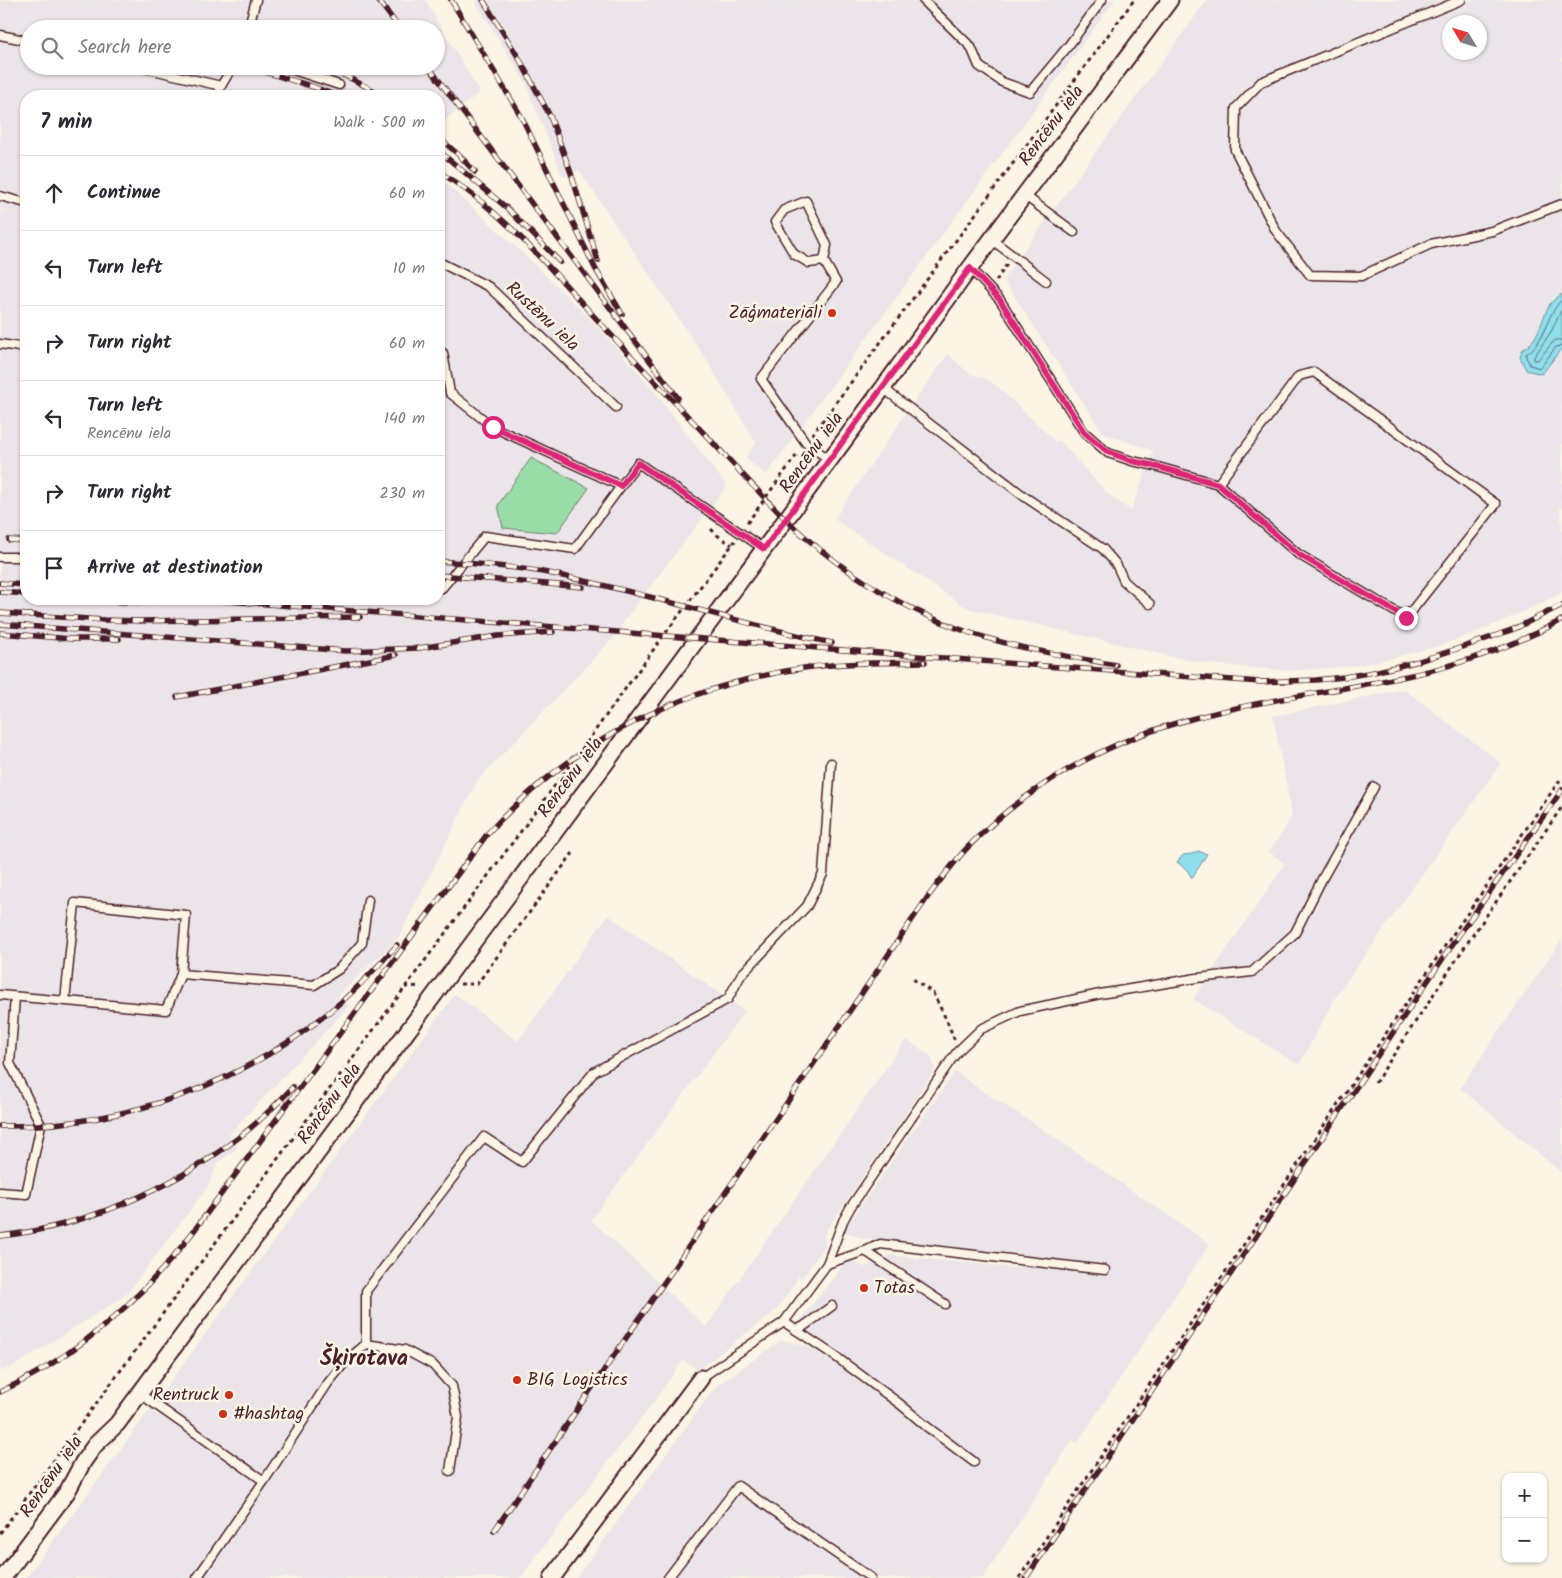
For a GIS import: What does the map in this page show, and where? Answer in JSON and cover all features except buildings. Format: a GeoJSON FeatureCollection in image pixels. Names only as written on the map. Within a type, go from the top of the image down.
{"type":"FeatureCollection","features":[{"type":"Feature","properties":{"kind":"street","name":"Rencēnu iela"},"geometry":{"type":"LineString","coordinates":[[3,1578],[67,1492],[83,1462],[95,1445],[117,1424],[830,460],[991,239],[1170,0]]}},
{"type":"Feature","properties":{"kind":"street"},"geometry":{"type":"LineString","coordinates":[[552,1578],[701,1378]]}},
{"type":"Feature","properties":{"kind":"lane"},"geometry":{"type":"LineString","coordinates":[[250,20],[256,0]]}},
{"type":"Feature","properties":{"kind":"lane"},"geometry":{"type":"LineString","coordinates":[[923,0],[971,47],[979,66],[1002,82],[1030,92],[1069,45],[1102,0]]}},
{"type":"Feature","properties":{"kind":"lane"},"geometry":{"type":"LineString","coordinates":[[1461,0],[1261,82],[1236,108],[1235,150],[1276,231],[1310,276],[1361,276],[1431,244],[1492,231],[1562,204]]}},
{"type":"Feature","properties":{"kind":"lane"},"geometry":{"type":"LineString","coordinates":[[0,35],[20,40]]}},
{"type":"Feature","properties":{"kind":"lane"},"geometry":{"type":"LineString","coordinates":[[174,75],[220,86]]}},
{"type":"Feature","properties":{"kind":"lane"},"geometry":{"type":"LineString","coordinates":[[219,90],[227,75]]}},
{"type":"Feature","properties":{"kind":"lane"},"geometry":{"type":"LineString","coordinates":[[308,75],[339,85]]}},
{"type":"Feature","properties":{"kind":"lane"},"geometry":{"type":"LineString","coordinates":[[1024,195],[1074,232]]}},
{"type":"Feature","properties":{"kind":"lane"},"geometry":{"type":"LineString","coordinates":[[0,196],[20,201]]}},
{"type":"Feature","properties":{"kind":"lane"},"geometry":{"type":"LineString","coordinates":[[824,261],[809,263],[794,254],[775,222],[784,210],[806,201],[827,245],[824,261],[836,282],[762,379],[806,443],[830,460]]}},
{"type":"Feature","properties":{"kind":"lane"},"geometry":{"type":"LineString","coordinates":[[991,239],[1046,281]]}},
{"type":"Feature","properties":{"kind":"lane","name":"Rustēnu iela"},"geometry":{"type":"LineString","coordinates":[[445,265],[489,287],[616,407]]}},
{"type":"Feature","properties":{"kind":"lane"},"geometry":{"type":"LineString","coordinates":[[970,268],[1000,300],[1084,432],[1108,452],[1132,461],[1218,484],[1298,554],[1406,618],[1496,504],[1314,372],[1300,376],[1218,484]]}},
{"type":"Feature","properties":{"kind":"lane"},"geometry":{"type":"LineString","coordinates":[[0,344],[20,347]]}},
{"type":"Feature","properties":{"kind":"lane"},"geometry":{"type":"LineString","coordinates":[[445,364],[450,393],[493,427],[621,486]]}},
{"type":"Feature","properties":{"kind":"lane"},"geometry":{"type":"LineString","coordinates":[[883,388],[1025,497],[1103,548],[1116,564],[1124,581],[1150,604]]}},
{"type":"Feature","properties":{"kind":"lane"},"geometry":{"type":"LineString","coordinates":[[445,584],[485,536],[576,550],[638,463],[764,549]]}},
{"type":"Feature","properties":{"kind":"lane"},"geometry":{"type":"LineString","coordinates":[[0,557],[20,557]]}},
{"type":"Feature","properties":{"kind":"lane"},"geometry":{"type":"LineString","coordinates":[[366,1344],[366,1291],[484,1137],[522,1162],[594,1072],[728,999],[741,976],[807,906],[823,874],[831,763]]}},
{"type":"Feature","properties":{"kind":"lane"},"geometry":{"type":"LineString","coordinates":[[701,1378],[784,1322],[828,1264],[843,1221],[850,1208],[958,1051],[980,1030],[1020,1011],[1100,994],[1197,978],[1252,972],[1295,933],[1322,879],[1374,787]]}},
{"type":"Feature","properties":{"kind":"lane"},"geometry":{"type":"LineString","coordinates":[[181,974],[314,984],[339,969],[362,943],[368,900]]}},
{"type":"Feature","properties":{"kind":"lane"},"geometry":{"type":"LineString","coordinates":[[0,995],[15,997],[166,1010],[181,974],[186,915],[74,903],[65,1001]]}},
{"type":"Feature","properties":{"kind":"lane"},"geometry":{"type":"LineString","coordinates":[[0,1192],[26,1194],[41,1125],[10,1063],[15,997]]}},
{"type":"Feature","properties":{"kind":"lane"},"geometry":{"type":"LineString","coordinates":[[828,1264],[880,1244],[1105,1270]]}},
{"type":"Feature","properties":{"kind":"lane"},"geometry":{"type":"LineString","coordinates":[[865,1251],[945,1304]]}},
{"type":"Feature","properties":{"kind":"lane"},"geometry":{"type":"LineString","coordinates":[[796,1330],[832,1306]]}},
{"type":"Feature","properties":{"kind":"lane"},"geometry":{"type":"LineString","coordinates":[[784,1322],[900,1404],[974,1462]]}},
{"type":"Feature","properties":{"kind":"lane"},"geometry":{"type":"LineString","coordinates":[[197,1578],[264,1481],[328,1383],[346,1361],[366,1344],[405,1350],[433,1365],[452,1386],[458,1417],[450,1471]]}},
{"type":"Feature","properties":{"kind":"lane"},"geometry":{"type":"LineString","coordinates":[[139,1393],[264,1481]]}},
{"type":"Feature","properties":{"kind":"lane"},"geometry":{"type":"LineString","coordinates":[[668,1578],[738,1486],[871,1578]]}},
{"type":"Feature","properties":{"kind":"path"},"geometry":{"type":"LineString","coordinates":[[0,1532],[1134,0]]}},
{"type":"Feature","properties":{"kind":"path"},"geometry":{"type":"LineString","coordinates":[[1019,1578],[1449,940],[1562,777]]}},
{"type":"Feature","properties":{"kind":"path"},"geometry":{"type":"LineString","coordinates":[[1375,1083],[1468,942],[1562,807]]}},
{"type":"Feature","properties":{"kind":"path"},"geometry":{"type":"LineString","coordinates":[[405,987],[477,984],[573,853]]}},
{"type":"Feature","properties":{"kind":"path"},"geometry":{"type":"LineString","coordinates":[[912,979],[933,993],[947,1021],[958,1051]]}},
{"type":"Feature","properties":{"kind":"shaded area"},"geometry":{"type":"Polygon","coordinates":[[[0,0],[425,0],[437,20],[20,20],[20,75],[445,75],[445,33],[480,92],[445,120],[445,90],[20,90],[20,605],[445,605],[445,183],[530,260],[597,326],[651,387],[727,486],[624,621],[619,632],[477,781],[399,937],[338,996],[349,1006],[229,1135],[238,1147],[218,1163],[207,1188],[126,1295],[11,1368],[0,1371],[0,210],[13,213],[0,209],[0,0]]]}},
{"type":"Feature","properties":{"kind":"shaded area"},"geometry":{"type":"Polygon","coordinates":[[[474,0],[1115,0],[766,475],[745,458],[756,443],[709,364],[579,170],[563,177],[524,80],[474,0]]]}},
{"type":"Feature","properties":{"kind":"shaded area"},"geometry":{"type":"Polygon","coordinates":[[[1207,0],[1562,0],[1562,508],[1560,509],[1562,523],[1562,592],[1472,634],[1441,645],[1380,661],[1352,666],[1291,671],[1209,664],[967,608],[834,519],[948,354],[970,374],[985,378],[997,386],[1056,442],[1059,440],[1107,493],[1131,511],[1153,451],[1103,433],[1003,279],[1207,0]]]}},
{"type":"Feature","properties":{"kind":"shaded area"},"geometry":{"type":"Polygon","coordinates":[[[1404,689],[1501,763],[1335,998],[1299,1065],[1193,999],[1285,864],[1269,852],[1292,815],[1273,716],[1404,689]]]}},
{"type":"Feature","properties":{"kind":"shaded area"},"geometry":{"type":"Polygon","coordinates":[[[608,915],[745,1011],[591,1220],[706,1327],[906,1039],[931,1056],[935,1070],[824,1234],[825,1246],[802,1278],[799,1276],[777,1310],[698,1370],[683,1360],[656,1399],[520,1578],[26,1578],[455,994],[518,1041],[608,915]]]}},
{"type":"Feature","properties":{"kind":"shaded area"},"geometry":{"type":"Polygon","coordinates":[[[1562,939],[1562,1173],[1460,1088],[1562,939]]]}},
{"type":"Feature","properties":{"kind":"shaded area"},"geometry":{"type":"Polygon","coordinates":[[[955,1071],[1210,1244],[1077,1443],[1073,1440],[983,1578],[576,1578],[716,1386],[782,1340],[812,1347],[828,1359],[835,1349],[808,1331],[799,1321],[848,1259],[864,1267],[889,1255],[1018,1268],[1026,1254],[940,1247],[915,1242],[864,1239],[843,1231],[955,1071]]]}},
{"type":"Feature","properties":{"kind":"green space"},"geometry":{"type":"Polygon","coordinates":[[[531,458],[589,488],[557,533],[503,528],[498,505],[531,458]]]}},
{"type":"Feature","properties":{"kind":"water"},"geometry":{"type":"Polygon","coordinates":[[[1562,294],[1562,348],[1542,374],[1526,370],[1520,357],[1522,350],[1536,336],[1550,304],[1562,294]]]}},
{"type":"Feature","properties":{"kind":"water"},"geometry":{"type":"Polygon","coordinates":[[[1198,851],[1207,854],[1192,878],[1187,870],[1177,862],[1183,855],[1198,851]]]}},
{"type":"Feature","properties":{"kind":"railway"},"geometry":{"type":"LineString","coordinates":[[378,0],[393,20]]}},
{"type":"Feature","properties":{"kind":"railway"},"geometry":{"type":"LineString","coordinates":[[451,0],[521,116],[595,268],[622,314]]}},
{"type":"Feature","properties":{"kind":"railway"},"geometry":{"type":"LineString","coordinates":[[483,0],[520,60],[550,116],[571,173],[598,261]]}},
{"type":"Feature","properties":{"kind":"railway"},"geometry":{"type":"LineString","coordinates":[[275,75],[322,90]]}},
{"type":"Feature","properties":{"kind":"railway"},"geometry":{"type":"LineString","coordinates":[[343,75],[372,90]]}},
{"type":"Feature","properties":{"kind":"railway"},"geometry":{"type":"LineString","coordinates":[[435,75],[678,398]]}},
{"type":"Feature","properties":{"kind":"railway"},"geometry":{"type":"LineString","coordinates":[[445,143],[475,172]]}},
{"type":"Feature","properties":{"kind":"railway"},"geometry":{"type":"LineString","coordinates":[[445,156],[507,208],[560,262]]}},
{"type":"Feature","properties":{"kind":"railway"},"geometry":{"type":"LineString","coordinates":[[445,176],[484,204],[526,242],[771,505],[805,537],[851,573],[902,603],[958,629],[1025,648],[1116,665]]}},
{"type":"Feature","properties":{"kind":"railway"},"geometry":{"type":"LineString","coordinates":[[9,540],[20,541]]}},
{"type":"Feature","properties":{"kind":"railway"},"geometry":{"type":"LineString","coordinates":[[445,562],[548,573],[620,589],[832,643]]}},
{"type":"Feature","properties":{"kind":"railway"},"geometry":{"type":"LineString","coordinates":[[445,576],[583,587]]}},
{"type":"Feature","properties":{"kind":"railway"},"geometry":{"type":"LineString","coordinates":[[0,583],[20,585]]}},
{"type":"Feature","properties":{"kind":"railway"},"geometry":{"type":"LineString","coordinates":[[0,592],[20,594]]}},
{"type":"Feature","properties":{"kind":"railway"},"geometry":{"type":"LineString","coordinates":[[278,605],[1260,682],[1344,677],[1419,661],[1514,629],[1562,605]]}},
{"type":"Feature","properties":{"kind":"railway"},"geometry":{"type":"LineString","coordinates":[[0,613],[141,621],[360,617]]}},
{"type":"Feature","properties":{"kind":"railway"},"geometry":{"type":"LineString","coordinates":[[494,1531],[927,898],[967,848],[991,825],[1016,804],[1070,768],[1099,753],[1160,728],[1217,712],[1376,682],[1443,667],[1504,647],[1562,620]]}},
{"type":"Feature","properties":{"kind":"railway"},"geometry":{"type":"LineString","coordinates":[[0,624],[346,651],[419,648],[498,636],[553,632]]}},
{"type":"Feature","properties":{"kind":"railway"},"geometry":{"type":"LineString","coordinates":[[0,633],[72,639],[119,639]]}},
{"type":"Feature","properties":{"kind":"railway"},"geometry":{"type":"LineString","coordinates":[[177,697],[396,655]]}},
{"type":"Feature","properties":{"kind":"railway"},"geometry":{"type":"LineString","coordinates":[[0,1392],[28,1378],[55,1361],[106,1324],[130,1303],[173,1257],[488,833],[556,771],[632,723],[673,704],[715,689],[759,677],[819,666],[925,662]]}},
{"type":"Feature","properties":{"kind":"railway"},"geometry":{"type":"LineString","coordinates":[[1026,1578],[1454,942],[1562,790]]}},
{"type":"Feature","properties":{"kind":"railway"},"geometry":{"type":"LineString","coordinates":[[0,1126],[46,1125],[92,1119],[137,1109],[182,1095],[225,1077],[266,1056],[305,1031],[341,1002],[370,975],[397,945]]}},
{"type":"Feature","properties":{"kind":"railway"},"geometry":{"type":"LineString","coordinates":[[0,1236],[31,1231],[93,1215],[152,1191],[181,1176],[234,1141],[265,1115],[293,1087]]}},
{"type":"Feature","properties":{"kind":"place","name":"Zāģmateriāli"},"geometry":{"type":"Point","coordinates":[832,313]}},
{"type":"Feature","properties":{"kind":"place","name":"Totas"},"geometry":{"type":"Point","coordinates":[864,1288]}},
{"type":"Feature","properties":{"kind":"place","name":"BIG Logistics"},"geometry":{"type":"Point","coordinates":[517,1380]}},
{"type":"Feature","properties":{"kind":"place","name":"Rentruck"},"geometry":{"type":"Point","coordinates":[229,1395]}},
{"type":"Feature","properties":{"kind":"place","name":"#hashtag"},"geometry":{"type":"Point","coordinates":[223,1414]}},
{"type":"Feature","properties":{"kind":"district","name":"Šķirotava"},"geometry":{"type":"Point","coordinates":[364,1359]}},
{"type":"Feature","properties":{"kind":"route"},"geometry":{"type":"LineString","coordinates":[[493,427],[621,486],[638,463],[764,549],[970,268],[1000,300],[1084,432],[1108,452],[1132,461],[1218,484],[1298,554],[1406,618]]}}]}
